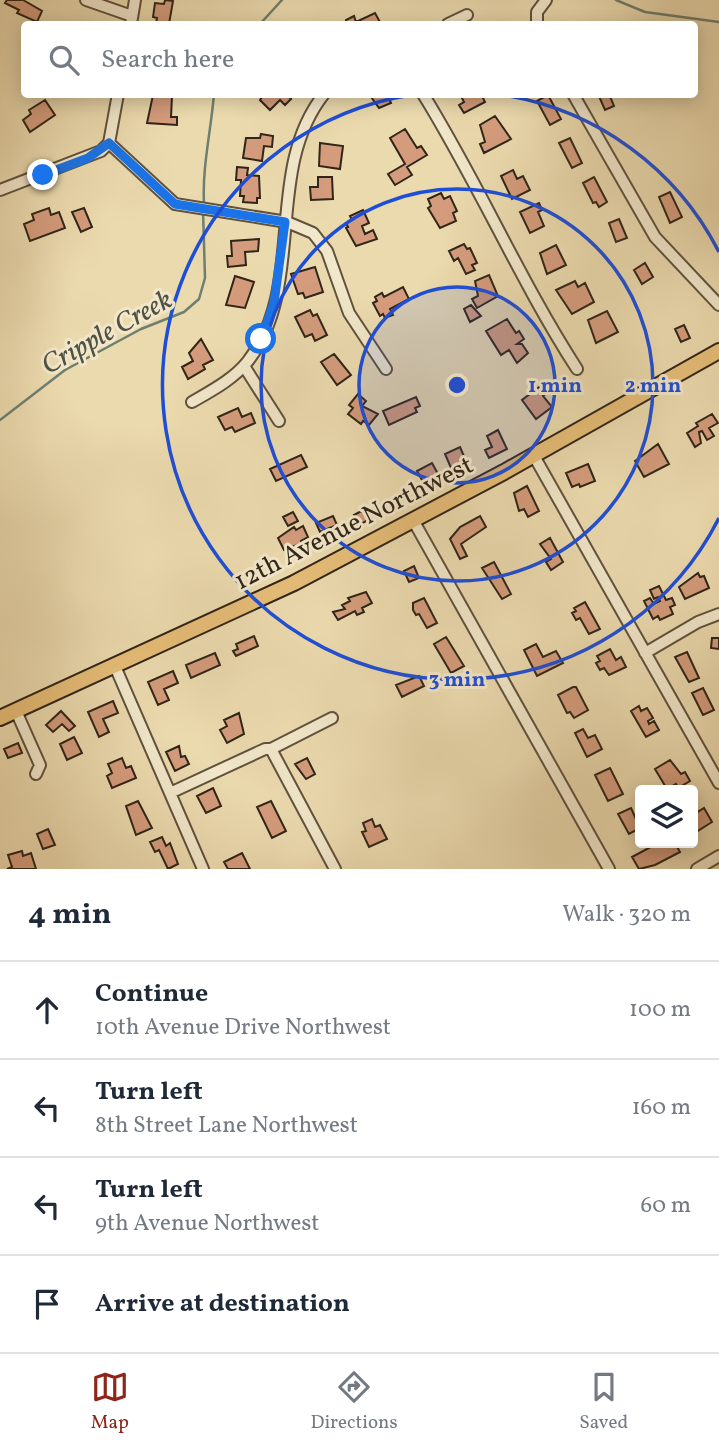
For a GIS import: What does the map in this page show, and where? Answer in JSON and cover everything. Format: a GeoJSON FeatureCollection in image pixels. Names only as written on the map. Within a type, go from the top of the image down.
{"type":"FeatureCollection","features":[{"type":"Feature","properties":{"kind":"main road","name":"12th Avenue Northwest"},"geometry":{"type":"LineString","coordinates":[[0,718],[294,583],[534,456],[719,351]]}},
{"type":"Feature","properties":{"kind":"street"},"geometry":{"type":"LineString","coordinates":[[86,0],[132,20],[135,0]]}},
{"type":"Feature","properties":{"kind":"street"},"geometry":{"type":"LineString","coordinates":[[537,21],[537,12],[546,0]]}},
{"type":"Feature","properties":{"kind":"street"},"geometry":{"type":"LineString","coordinates":[[454,21],[467,15]]}},
{"type":"Feature","properties":{"kind":"street"},"geometry":{"type":"LineString","coordinates":[[0,190],[88,158],[109,143],[117,98]]}},
{"type":"Feature","properties":{"kind":"street"},"geometry":{"type":"LineString","coordinates":[[192,402],[222,384],[244,366],[261,339],[273,309],[300,137],[322,98]]}},
{"type":"Feature","properties":{"kind":"street"},"geometry":{"type":"LineString","coordinates":[[426,98],[460,153],[542,315],[577,369]]}},
{"type":"Feature","properties":{"kind":"street"},"geometry":{"type":"LineString","coordinates":[[575,98],[655,237],[719,305]]}},
{"type":"Feature","properties":{"kind":"street"},"geometry":{"type":"LineString","coordinates":[[109,143],[175,204],[285,222],[313,233],[323,244],[349,313],[386,369]]}},
{"type":"Feature","properties":{"kind":"street"},"geometry":{"type":"LineString","coordinates":[[244,366],[279,421]]}},
{"type":"Feature","properties":{"kind":"street"},"geometry":{"type":"LineString","coordinates":[[534,456],[719,783]]}},
{"type":"Feature","properties":{"kind":"street"},"geometry":{"type":"LineString","coordinates":[[413,520],[610,869]]}},
{"type":"Feature","properties":{"kind":"street"},"geometry":{"type":"LineString","coordinates":[[645,653],[698,622],[719,614]]}},
{"type":"Feature","properties":{"kind":"street"},"geometry":{"type":"LineString","coordinates":[[114,664],[203,869]]}},
{"type":"Feature","properties":{"kind":"street"},"geometry":{"type":"LineString","coordinates":[[16,711],[40,765],[36,774]]}},
{"type":"Feature","properties":{"kind":"street"},"geometry":{"type":"LineString","coordinates":[[170,793],[265,749],[271,749],[332,718]]}},
{"type":"Feature","properties":{"kind":"street"},"geometry":{"type":"LineString","coordinates":[[271,749],[335,869]]}},
{"type":"Feature","properties":{"kind":"street"},"geometry":{"type":"LineString","coordinates":[[697,869],[719,856]]}},
{"type":"Feature","properties":{"kind":"building"},"geometry":{"type":"Polygon","coordinates":[[[7,0],[23,0],[42,11],[37,21],[35,21],[17,13],[19,10],[5,3],[7,0]]]}},
{"type":"Feature","properties":{"kind":"building"},"geometry":{"type":"Polygon","coordinates":[[[165,0],[173,1],[170,21],[156,21],[157,18],[153,17],[155,3],[164,4],[165,0]]]}},
{"type":"Feature","properties":{"kind":"building"},"geometry":{"type":"Polygon","coordinates":[[[375,13],[379,21],[358,21],[375,13]]]}},
{"type":"Feature","properties":{"kind":"building"},"geometry":{"type":"Polygon","coordinates":[[[152,98],[172,98],[171,117],[177,117],[177,125],[147,123],[152,98]]]}},
{"type":"Feature","properties":{"kind":"building"},"geometry":{"type":"Polygon","coordinates":[[[372,98],[389,98],[391,103],[379,108],[372,98]]]}},
{"type":"Feature","properties":{"kind":"building"},"geometry":{"type":"Polygon","coordinates":[[[462,98],[483,98],[485,102],[464,113],[459,105],[464,102],[462,98]]]}},
{"type":"Feature","properties":{"kind":"building"},"geometry":{"type":"Polygon","coordinates":[[[550,98],[561,119],[550,125],[537,101],[550,98]]]}},
{"type":"Feature","properties":{"kind":"building"},"geometry":{"type":"Polygon","coordinates":[[[600,98],[611,98],[614,106],[605,110],[600,98]]]}},
{"type":"Feature","properties":{"kind":"building"},"geometry":{"type":"Polygon","coordinates":[[[291,99],[285,105],[280,100],[270,110],[260,100],[291,99]]]}},
{"type":"Feature","properties":{"kind":"building"},"geometry":{"type":"Polygon","coordinates":[[[45,100],[55,115],[30,132],[23,120],[31,114],[29,110],[45,100]]]}},
{"type":"Feature","properties":{"kind":"building"},"geometry":{"type":"Polygon","coordinates":[[[495,116],[511,139],[484,153],[480,144],[485,142],[480,125],[495,116]]]}},
{"type":"Feature","properties":{"kind":"building"},"geometry":{"type":"Polygon","coordinates":[[[405,129],[417,148],[421,146],[427,155],[407,167],[412,175],[395,185],[388,174],[405,164],[390,138],[405,129]]]}},
{"type":"Feature","properties":{"kind":"building"},"geometry":{"type":"Polygon","coordinates":[[[261,134],[273,136],[272,147],[264,146],[262,161],[243,158],[246,138],[260,138],[261,134]]]}},
{"type":"Feature","properties":{"kind":"building"},"geometry":{"type":"Polygon","coordinates":[[[570,138],[582,163],[572,168],[559,143],[570,138]]]}},
{"type":"Feature","properties":{"kind":"building"},"geometry":{"type":"Polygon","coordinates":[[[320,143],[343,146],[340,169],[319,166],[320,143]]]}},
{"type":"Feature","properties":{"kind":"building"},"geometry":{"type":"Polygon","coordinates":[[[237,167],[248,168],[247,175],[259,176],[260,198],[257,198],[257,203],[243,202],[244,196],[240,196],[241,180],[236,180],[237,167]]]}},
{"type":"Feature","properties":{"kind":"building"},"geometry":{"type":"Polygon","coordinates":[[[513,170],[517,179],[523,176],[530,190],[512,199],[501,176],[513,170]]]}},
{"type":"Feature","properties":{"kind":"building"},"geometry":{"type":"Polygon","coordinates":[[[318,177],[332,177],[333,199],[311,200],[310,187],[318,187],[318,177]]]}},
{"type":"Feature","properties":{"kind":"building"},"geometry":{"type":"Polygon","coordinates":[[[594,177],[607,202],[599,207],[596,202],[593,203],[583,183],[594,177]]]}},
{"type":"Feature","properties":{"kind":"building"},"geometry":{"type":"Polygon","coordinates":[[[670,192],[682,217],[670,223],[659,197],[670,192]]]}},
{"type":"Feature","properties":{"kind":"building"},"geometry":{"type":"Polygon","coordinates":[[[441,193],[444,199],[450,196],[457,211],[453,213],[456,221],[440,228],[428,208],[431,206],[428,199],[441,193]]]}},
{"type":"Feature","properties":{"kind":"building"},"geometry":{"type":"Polygon","coordinates":[[[539,203],[542,210],[538,212],[544,226],[530,233],[520,212],[539,203]]]}},
{"type":"Feature","properties":{"kind":"building"},"geometry":{"type":"Polygon","coordinates":[[[49,208],[51,215],[59,212],[65,228],[30,241],[24,224],[34,220],[32,214],[49,208]]]}},
{"type":"Feature","properties":{"kind":"building"},"geometry":{"type":"Polygon","coordinates":[[[84,208],[92,227],[81,232],[72,212],[84,208]]]}},
{"type":"Feature","properties":{"kind":"building"},"geometry":{"type":"Polygon","coordinates":[[[363,210],[369,223],[362,226],[365,234],[373,230],[377,239],[356,246],[346,223],[352,220],[350,216],[363,210]]]}},
{"type":"Feature","properties":{"kind":"building"},"geometry":{"type":"Polygon","coordinates":[[[619,219],[627,238],[616,242],[609,223],[619,219]]]}},
{"type":"Feature","properties":{"kind":"building"},"geometry":{"type":"Polygon","coordinates":[[[259,239],[258,251],[245,252],[246,265],[228,267],[227,256],[232,256],[231,241],[259,239]]]}},
{"type":"Feature","properties":{"kind":"building"},"geometry":{"type":"Polygon","coordinates":[[[464,244],[467,249],[470,248],[477,263],[472,265],[475,270],[466,274],[458,258],[454,261],[449,251],[464,244]]]}},
{"type":"Feature","properties":{"kind":"building"},"geometry":{"type":"Polygon","coordinates":[[[556,245],[566,265],[547,274],[540,253],[556,245]]]}},
{"type":"Feature","properties":{"kind":"building"},"geometry":{"type":"Polygon","coordinates":[[[645,263],[653,277],[642,284],[634,270],[645,263]]]}},
{"type":"Feature","properties":{"kind":"building"},"geometry":{"type":"Polygon","coordinates":[[[315,267],[323,292],[305,298],[303,293],[298,294],[291,274],[315,267]]]}},
{"type":"Feature","properties":{"kind":"building"},"geometry":{"type":"Polygon","coordinates":[[[489,275],[498,296],[477,308],[472,299],[478,296],[475,281],[489,275]]]}},
{"type":"Feature","properties":{"kind":"building"},"geometry":{"type":"Polygon","coordinates":[[[235,276],[254,282],[245,308],[226,305],[235,276]]]}},
{"type":"Feature","properties":{"kind":"building"},"geometry":{"type":"Polygon","coordinates":[[[575,281],[578,287],[585,283],[594,302],[572,314],[556,290],[575,281]]]}},
{"type":"Feature","properties":{"kind":"building"},"geometry":{"type":"Polygon","coordinates":[[[403,287],[409,299],[390,309],[393,315],[385,318],[383,314],[380,316],[373,303],[377,301],[375,297],[382,293],[384,297],[403,287]]]}},
{"type":"Feature","properties":{"kind":"building"},"geometry":{"type":"Polygon","coordinates":[[[471,305],[481,316],[470,322],[464,309],[471,305]]]}},
{"type":"Feature","properties":{"kind":"building"},"geometry":{"type":"Polygon","coordinates":[[[310,310],[313,316],[317,314],[327,335],[315,341],[312,334],[305,337],[295,317],[310,310]]]}},
{"type":"Feature","properties":{"kind":"building"},"geometry":{"type":"Polygon","coordinates":[[[607,311],[618,332],[596,343],[588,320],[607,311]]]}},
{"type":"Feature","properties":{"kind":"building"},"geometry":{"type":"Polygon","coordinates":[[[507,319],[516,333],[519,331],[524,339],[517,344],[522,344],[528,353],[517,363],[509,350],[501,355],[486,331],[507,319]]]}},
{"type":"Feature","properties":{"kind":"building"},"geometry":{"type":"Polygon","coordinates":[[[684,325],[690,338],[681,342],[675,329],[684,325]]]}},
{"type":"Feature","properties":{"kind":"building"},"geometry":{"type":"Polygon","coordinates":[[[201,339],[213,360],[203,365],[205,369],[188,379],[182,367],[193,361],[189,353],[201,339]]]}},
{"type":"Feature","properties":{"kind":"building"},"geometry":{"type":"Polygon","coordinates":[[[334,354],[351,375],[337,385],[321,362],[334,354]]]}},
{"type":"Feature","properties":{"kind":"building"},"geometry":{"type":"Polygon","coordinates":[[[543,384],[549,391],[543,396],[552,407],[536,419],[522,400],[543,384]]]}},
{"type":"Feature","properties":{"kind":"building"},"geometry":{"type":"Polygon","coordinates":[[[358,394],[366,401],[362,406],[378,414],[369,425],[363,421],[361,424],[348,414],[353,408],[349,405],[358,394]]]}},
{"type":"Feature","properties":{"kind":"building"},"geometry":{"type":"Polygon","coordinates":[[[416,397],[420,406],[415,408],[417,412],[389,425],[383,411],[416,397]]]}},
{"type":"Feature","properties":{"kind":"building"},"geometry":{"type":"Polygon","coordinates":[[[238,408],[242,417],[251,413],[255,423],[235,432],[232,427],[225,430],[218,417],[238,408]]]}},
{"type":"Feature","properties":{"kind":"building"},"geometry":{"type":"Polygon","coordinates":[[[712,414],[718,423],[709,428],[714,436],[707,440],[702,431],[699,432],[701,443],[695,447],[687,433],[698,426],[696,423],[712,414]]]}},
{"type":"Feature","properties":{"kind":"building"},"geometry":{"type":"Polygon","coordinates":[[[498,430],[507,449],[489,458],[485,450],[492,447],[487,436],[498,430]]]}},
{"type":"Feature","properties":{"kind":"building"},"geometry":{"type":"Polygon","coordinates":[[[658,444],[669,464],[644,477],[635,461],[658,444]]]}},
{"type":"Feature","properties":{"kind":"building"},"geometry":{"type":"Polygon","coordinates":[[[460,447],[466,461],[451,468],[445,454],[460,447]]]}},
{"type":"Feature","properties":{"kind":"building"},"geometry":{"type":"Polygon","coordinates":[[[301,455],[307,467],[276,481],[270,469],[301,455]]]}},
{"type":"Feature","properties":{"kind":"building"},"geometry":{"type":"Polygon","coordinates":[[[432,463],[438,474],[423,482],[417,471],[432,463]]]}},
{"type":"Feature","properties":{"kind":"building"},"geometry":{"type":"Polygon","coordinates":[[[588,464],[595,481],[572,487],[566,473],[588,464]]]}},
{"type":"Feature","properties":{"kind":"building"},"geometry":{"type":"Polygon","coordinates":[[[527,486],[539,511],[528,517],[524,509],[519,511],[514,493],[527,486]]]}},
{"type":"Feature","properties":{"kind":"building"},"geometry":{"type":"Polygon","coordinates":[[[367,508],[372,518],[359,525],[354,515],[367,508]]]}},
{"type":"Feature","properties":{"kind":"building"},"geometry":{"type":"Polygon","coordinates":[[[293,512],[298,521],[288,526],[283,517],[293,512]]]}},
{"type":"Feature","properties":{"kind":"building"},"geometry":{"type":"Polygon","coordinates":[[[333,516],[337,525],[320,532],[316,523],[333,516]]]}},
{"type":"Feature","properties":{"kind":"building"},"geometry":{"type":"Polygon","coordinates":[[[480,516],[486,527],[461,544],[467,556],[460,559],[450,539],[460,527],[480,516]]]}},
{"type":"Feature","properties":{"kind":"building"},"geometry":{"type":"Polygon","coordinates":[[[303,526],[308,537],[301,541],[302,543],[284,550],[278,538],[294,527],[296,530],[303,526]]]}},
{"type":"Feature","properties":{"kind":"building"},"geometry":{"type":"Polygon","coordinates":[[[550,538],[563,562],[551,570],[546,562],[551,559],[540,544],[550,538]]]}},
{"type":"Feature","properties":{"kind":"building"},"geometry":{"type":"Polygon","coordinates":[[[494,562],[511,594],[502,599],[482,568],[494,562]]]}},
{"type":"Feature","properties":{"kind":"building"},"geometry":{"type":"Polygon","coordinates":[[[414,566],[419,578],[409,582],[404,571],[414,566]]]}},
{"type":"Feature","properties":{"kind":"building"},"geometry":{"type":"Polygon","coordinates":[[[698,573],[700,577],[704,576],[709,588],[685,599],[679,587],[698,573]]]}},
{"type":"Feature","properties":{"kind":"building"},"geometry":{"type":"Polygon","coordinates":[[[659,586],[666,600],[672,598],[675,605],[670,607],[673,614],[660,620],[658,616],[653,619],[644,601],[650,598],[654,604],[660,601],[658,597],[654,599],[650,590],[659,586]]]}},
{"type":"Feature","properties":{"kind":"building"},"geometry":{"type":"Polygon","coordinates":[[[366,592],[372,603],[362,608],[364,612],[357,615],[355,611],[338,620],[333,612],[345,609],[342,605],[350,601],[348,598],[366,592]]]}},
{"type":"Feature","properties":{"kind":"building"},"geometry":{"type":"Polygon","coordinates":[[[424,598],[437,623],[427,628],[419,614],[416,615],[413,610],[413,603],[424,598]]]}},
{"type":"Feature","properties":{"kind":"building"},"geometry":{"type":"Polygon","coordinates":[[[585,602],[600,629],[589,634],[580,618],[576,620],[572,613],[576,611],[574,608],[585,602]]]}},
{"type":"Feature","properties":{"kind":"building"},"geometry":{"type":"Polygon","coordinates":[[[254,636],[258,646],[236,656],[233,651],[238,649],[236,644],[254,636]]]}},
{"type":"Feature","properties":{"kind":"building"},"geometry":{"type":"Polygon","coordinates":[[[446,637],[464,666],[451,673],[434,644],[446,637]]]}},
{"type":"Feature","properties":{"kind":"building"},"geometry":{"type":"Polygon","coordinates":[[[712,638],[719,638],[719,649],[711,648],[712,638]]]}},
{"type":"Feature","properties":{"kind":"building"},"geometry":{"type":"Polygon","coordinates":[[[536,644],[543,657],[556,651],[563,663],[537,676],[524,650],[536,644]]]}},
{"type":"Feature","properties":{"kind":"building"},"geometry":{"type":"Polygon","coordinates":[[[610,649],[616,660],[621,657],[626,667],[609,675],[604,668],[600,670],[596,663],[600,661],[597,656],[610,649]]]}},
{"type":"Feature","properties":{"kind":"building"},"geometry":{"type":"Polygon","coordinates":[[[687,652],[699,678],[689,682],[675,657],[687,652]]]}},
{"type":"Feature","properties":{"kind":"building"},"geometry":{"type":"Polygon","coordinates":[[[215,653],[220,665],[191,678],[186,665],[215,653]]]}},
{"type":"Feature","properties":{"kind":"building"},"geometry":{"type":"Polygon","coordinates":[[[173,671],[178,683],[164,689],[169,700],[158,705],[148,682],[173,671]]]}},
{"type":"Feature","properties":{"kind":"building"},"geometry":{"type":"Polygon","coordinates":[[[419,676],[424,686],[402,697],[396,685],[419,676]]]}},
{"type":"Feature","properties":{"kind":"building"},"geometry":{"type":"Polygon","coordinates":[[[576,687],[588,710],[574,718],[570,712],[567,713],[558,695],[576,687]]]}},
{"type":"Feature","properties":{"kind":"building"},"geometry":{"type":"Polygon","coordinates":[[[703,688],[714,710],[703,715],[692,693],[703,688]]]}},
{"type":"Feature","properties":{"kind":"building"},"geometry":{"type":"Polygon","coordinates":[[[113,701],[118,713],[103,719],[109,732],[99,737],[88,712],[113,701]]]}},
{"type":"Feature","properties":{"kind":"building"},"geometry":{"type":"Polygon","coordinates":[[[639,706],[641,711],[647,708],[653,718],[648,721],[649,724],[654,721],[659,730],[646,737],[631,711],[639,706]]]}},
{"type":"Feature","properties":{"kind":"building"},"geometry":{"type":"Polygon","coordinates":[[[61,711],[75,726],[69,731],[62,724],[53,732],[46,725],[61,711]]]}},
{"type":"Feature","properties":{"kind":"building"},"geometry":{"type":"Polygon","coordinates":[[[239,713],[244,734],[227,743],[220,730],[227,726],[224,720],[239,713]]]}},
{"type":"Feature","properties":{"kind":"building"},"geometry":{"type":"Polygon","coordinates":[[[583,729],[588,738],[595,735],[602,749],[587,757],[575,733],[583,729]]]}},
{"type":"Feature","properties":{"kind":"building"},"geometry":{"type":"Polygon","coordinates":[[[74,737],[82,753],[67,760],[60,744],[74,737]]]}},
{"type":"Feature","properties":{"kind":"building"},"geometry":{"type":"Polygon","coordinates":[[[18,743],[22,753],[8,758],[4,749],[18,743]]]}},
{"type":"Feature","properties":{"kind":"building"},"geometry":{"type":"Polygon","coordinates":[[[179,746],[181,757],[185,756],[189,764],[175,771],[166,752],[179,746]]]}},
{"type":"Feature","properties":{"kind":"building"},"geometry":{"type":"Polygon","coordinates":[[[122,758],[126,768],[131,766],[136,778],[112,788],[107,776],[112,773],[108,764],[122,758]]]}},
{"type":"Feature","properties":{"kind":"building"},"geometry":{"type":"Polygon","coordinates":[[[307,758],[315,774],[306,779],[295,764],[307,758]]]}},
{"type":"Feature","properties":{"kind":"building"},"geometry":{"type":"Polygon","coordinates":[[[670,760],[681,774],[685,772],[690,781],[683,785],[665,785],[655,769],[670,760]]]}},
{"type":"Feature","properties":{"kind":"building"},"geometry":{"type":"Polygon","coordinates":[[[610,768],[623,794],[608,801],[595,775],[610,768]]]}},
{"type":"Feature","properties":{"kind":"building"},"geometry":{"type":"Polygon","coordinates":[[[213,788],[221,806],[206,813],[197,796],[213,788]]]}},
{"type":"Feature","properties":{"kind":"building"},"geometry":{"type":"Polygon","coordinates":[[[138,801],[152,828],[136,835],[126,806],[138,801]]]}},
{"type":"Feature","properties":{"kind":"building"},"geometry":{"type":"Polygon","coordinates":[[[271,801],[286,831],[272,838],[257,807],[271,801]]]}},
{"type":"Feature","properties":{"kind":"building"},"geometry":{"type":"Polygon","coordinates":[[[631,808],[635,817],[635,831],[629,834],[618,814],[631,808]]]}},
{"type":"Feature","properties":{"kind":"building"},"geometry":{"type":"Polygon","coordinates":[[[704,808],[712,822],[698,831],[698,812],[704,808]]]}},
{"type":"Feature","properties":{"kind":"building"},"geometry":{"type":"Polygon","coordinates":[[[372,819],[375,827],[380,825],[387,839],[369,847],[362,832],[366,831],[363,823],[372,819]]]}},
{"type":"Feature","properties":{"kind":"building"},"geometry":{"type":"Polygon","coordinates":[[[48,829],[55,845],[43,849],[37,834],[48,829]]]}},
{"type":"Feature","properties":{"kind":"building"},"geometry":{"type":"Polygon","coordinates":[[[162,837],[166,846],[170,843],[178,864],[168,869],[159,850],[155,852],[150,842],[162,837]]]}},
{"type":"Feature","properties":{"kind":"building"},"geometry":{"type":"Polygon","coordinates":[[[649,848],[678,848],[680,852],[655,865],[639,869],[632,857],[649,848]]]}},
{"type":"Feature","properties":{"kind":"building"},"geometry":{"type":"Polygon","coordinates":[[[22,851],[23,856],[31,853],[36,869],[7,869],[12,867],[8,855],[22,851]]]}},
{"type":"Feature","properties":{"kind":"building"},"geometry":{"type":"Polygon","coordinates":[[[242,853],[250,869],[228,869],[224,862],[242,853]]]}},
{"type":"Feature","properties":{"kind":"waterway","name":"Cripple Creek"},"geometry":{"type":"LineString","coordinates":[[263,21],[282,0]]}},
{"type":"Feature","properties":{"kind":"waterway","name":"Cripple Creek"},"geometry":{"type":"LineString","coordinates":[[616,0],[645,12],[719,22]]}},
{"type":"Feature","properties":{"kind":"waterway","name":"Cripple Creek"},"geometry":{"type":"LineString","coordinates":[[204,204],[205,163],[213,98]]}},
{"type":"Feature","properties":{"kind":"waterway","name":"Cripple Creek"},"geometry":{"type":"LineString","coordinates":[[0,420],[65,370],[141,329],[184,312],[199,299],[205,278],[203,210]]}},
{"type":"Feature","properties":{"kind":"route"},"geometry":{"type":"LineString","coordinates":[[43,175],[88,158],[109,143],[164,197],[175,204],[189,209],[285,222],[274,303],[261,339]]}}]}
